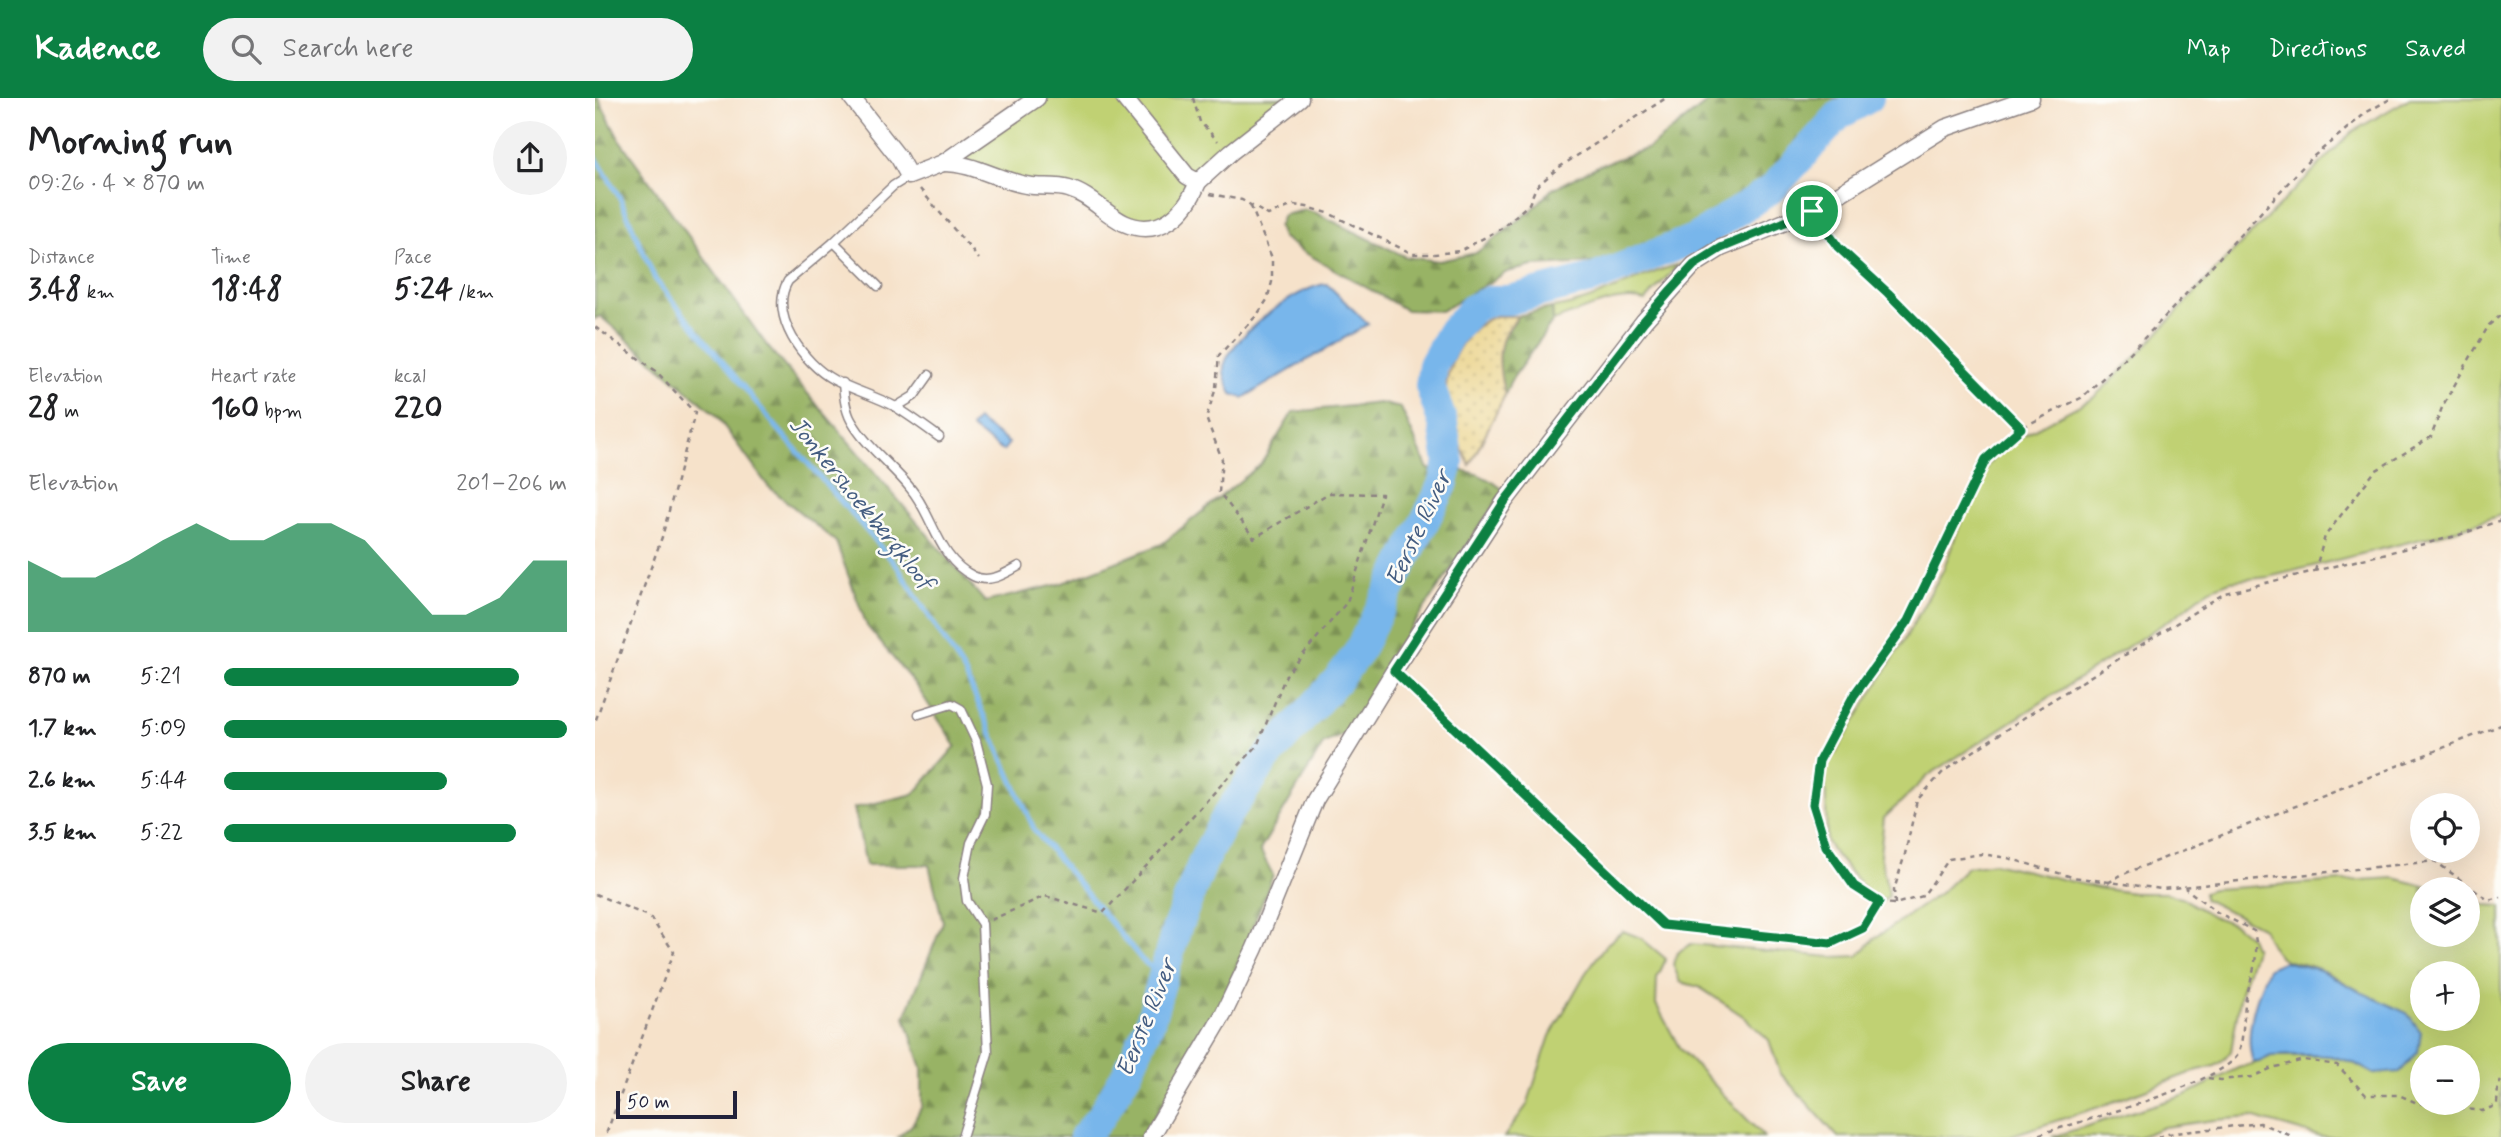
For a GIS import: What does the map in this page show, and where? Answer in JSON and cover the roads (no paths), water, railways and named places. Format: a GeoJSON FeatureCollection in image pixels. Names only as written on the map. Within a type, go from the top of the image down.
{"type":"FeatureCollection","features":[{"type":"Feature","properties":{"kind":"street"},"geometry":{"type":"LineString","coordinates":[[852,98],[899,158],[909,176],[943,163],[1038,98]]}},
{"type":"Feature","properties":{"kind":"street"},"geometry":{"type":"LineString","coordinates":[[1124,98],[1196,189]]}},
{"type":"Feature","properties":{"kind":"street"},"geometry":{"type":"LineString","coordinates":[[943,163],[980,169],[1026,185],[1069,188],[1123,223],[1138,228],[1167,223],[1181,212],[1196,189],[1231,152],[1300,98]]}},
{"type":"Feature","properties":{"kind":"street"},"geometry":{"type":"LineString","coordinates":[[1151,1137],[1223,1015],[1255,948],[1315,800],[1394,671],[1505,501],[1644,321],[1694,265],[1721,248],[1812,211],[1931,135],[1970,118],[2031,98]]}},
{"type":"Feature","properties":{"kind":"lane"},"geometry":{"type":"LineString","coordinates":[[909,176],[893,186],[788,281],[783,300],[787,321],[800,348],[826,373],[896,407],[939,436]]}},
{"type":"Feature","properties":{"kind":"lane"},"geometry":{"type":"LineString","coordinates":[[834,242],[878,286]]}},
{"type":"Feature","properties":{"kind":"lane"},"geometry":{"type":"LineString","coordinates":[[896,407],[914,396],[929,375]]}},
{"type":"Feature","properties":{"kind":"lane"},"geometry":{"type":"LineString","coordinates":[[843,383],[849,416],[862,437],[912,490],[927,513],[947,555],[960,569],[977,578],[996,578],[1019,566]]}},
{"type":"Feature","properties":{"kind":"lane"},"geometry":{"type":"LineString","coordinates":[[919,715],[952,704],[961,709],[976,741],[987,784],[985,814],[971,843],[964,878],[967,901],[982,924],[988,1053],[962,1137]]}},
{"type":"Feature","properties":{"kind":"water"},"geometry":{"type":"Polygon","coordinates":[[[1327,284],[1368,324],[1243,398],[1232,394],[1225,379],[1224,367],[1231,351],[1241,339],[1285,302],[1300,293],[1327,284]]]}},
{"type":"Feature","properties":{"kind":"water"},"geometry":{"type":"Polygon","coordinates":[[[977,420],[1009,443],[1003,451],[971,428],[977,420]]]}},
{"type":"Feature","properties":{"kind":"water"},"geometry":{"type":"Polygon","coordinates":[[[2284,961],[2320,970],[2407,1013],[2410,1017],[2410,1031],[2421,1032],[2419,1045],[2410,1045],[2410,1061],[2400,1072],[2374,1074],[2352,1062],[2330,1056],[2271,1056],[2253,1062],[2250,1027],[2268,968],[2284,961]]]}},
{"type":"Feature","properties":{"kind":"waterway","name":"Eerste River"},"geometry":{"type":"LineString","coordinates":[[1084,1137],[1101,1116],[1128,1071],[1150,1022],[1177,927],[1204,859],[1227,815],[1266,759],[1357,654],[1443,485],[1449,463],[1443,423],[1430,386],[1433,365],[1450,334],[1473,308],[1492,300],[1509,300],[1592,279],[1696,238],[1773,188],[1839,115],[1869,98]]}},
{"type":"Feature","properties":{"kind":"waterway","name":"Jonkershoekbergkloof"},"geometry":{"type":"LineString","coordinates":[[595,156],[620,198],[655,279],[773,423],[897,566],[964,671],[1035,831],[1142,960],[1164,978]]}}]}
